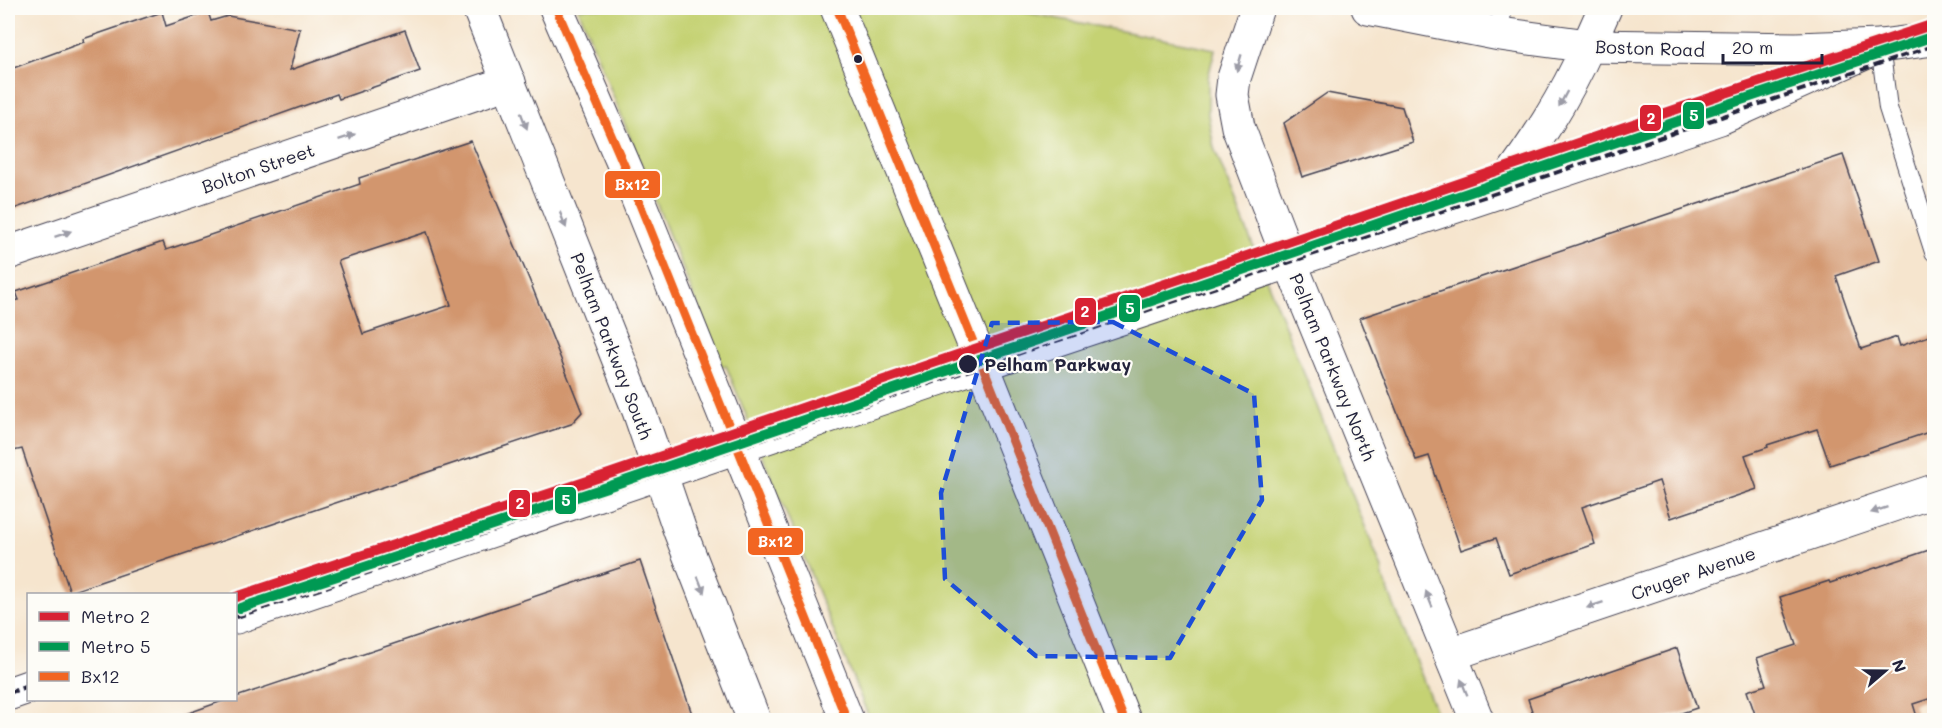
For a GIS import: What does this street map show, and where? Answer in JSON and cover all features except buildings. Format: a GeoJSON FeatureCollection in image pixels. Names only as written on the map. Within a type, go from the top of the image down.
{"type":"FeatureCollection","features":[{"type":"Feature","properties":{"kind":"main road","name":"Pelham Parkway South"},"geometry":{"type":"LineString","coordinates":[[479,8],[639,411],[680,531],[754,720]]}},
{"type":"Feature","properties":{"kind":"main road"},"geometry":{"type":"LineString","coordinates":[[556,8],[627,172],[847,720]]}},
{"type":"Feature","properties":{"kind":"main road"},"geometry":{"type":"LineString","coordinates":[[837,8],[1124,720]]}},
{"type":"Feature","properties":{"kind":"main road","name":"Pelham Parkway North"},"geometry":{"type":"LineString","coordinates":[[1257,8],[1234,78],[1232,94],[1238,127],[1290,262],[1477,720]]}},
{"type":"Feature","properties":{"kind":"main road","name":"Boston Road"},"geometry":{"type":"LineString","coordinates":[[1368,8],[1501,21],[1588,46],[1713,50],[1796,49],[1880,46],[1935,39]]}},
{"type":"Feature","properties":{"kind":"main road"},"geometry":{"type":"LineString","coordinates":[[1500,191],[1535,144],[1560,104],[1605,8]]}},
{"type":"Feature","properties":{"kind":"main road"},"geometry":{"type":"LineString","coordinates":[[237,617],[982,364],[1720,118],[1880,46]]}},
{"type":"Feature","properties":{"kind":"main road","name":"Bolton Street"},"geometry":{"type":"LineString","coordinates":[[8,253],[509,82]]}},
{"type":"Feature","properties":{"kind":"main road","name":"Cruger Avenue"},"geometry":{"type":"LineString","coordinates":[[1450,654],[1935,491]]}},
{"type":"Feature","properties":{"kind":"main road"},"geometry":{"type":"LineString","coordinates":[[8,694],[27,687]]}},
{"type":"Feature","properties":{"kind":"lane"},"geometry":{"type":"LineString","coordinates":[[1880,46],[1888,108],[1935,252]]}},
{"type":"Feature","properties":{"kind":"highlighted area"},"geometry":{"type":"Polygon","coordinates":[[[1113,322],[1254,394],[1262,500],[1170,658],[1036,656],[945,579],[941,493],[992,323],[1113,322]]]}},
{"type":"Feature","properties":{"kind":"green space","name":"Pelham Parkway"},"geometry":{"type":"Polygon","coordinates":[[[578,8],[1003,8],[1215,49],[1208,78],[1208,115],[1214,148],[1382,569],[1383,577],[1439,720],[870,720],[726,366],[722,367],[578,8]]]}},
{"type":"Feature","properties":{"kind":"railway"},"geometry":{"type":"LineString","coordinates":[[237,617],[1934,45]]}},
{"type":"Feature","properties":{"kind":"railway"},"geometry":{"type":"LineString","coordinates":[[8,693],[27,686]]}},
{"type":"Feature","properties":{"kind":"metro line","name":"2"},"geometry":{"type":"LineString","coordinates":[[237,597],[606,475],[1680,108],[1934,24]]}},
{"type":"Feature","properties":{"kind":"metro line","name":"5"},"geometry":{"type":"LineString","coordinates":[[240,608],[610,486],[1684,119],[1934,36]]}},
{"type":"Feature","properties":{"kind":"transit line","name":"Bx12"},"geometry":{"type":"LineString","coordinates":[[556,8],[627,172],[847,720]]}},
{"type":"Feature","properties":{"kind":"transit line","name":"Bx12"},"geometry":{"type":"LineString","coordinates":[[837,8],[1124,720]]}},
{"type":"Feature","properties":{"kind":"place","name":"Pelham Parkway"},"geometry":{"type":"Point","coordinates":[968,364]}}]}
